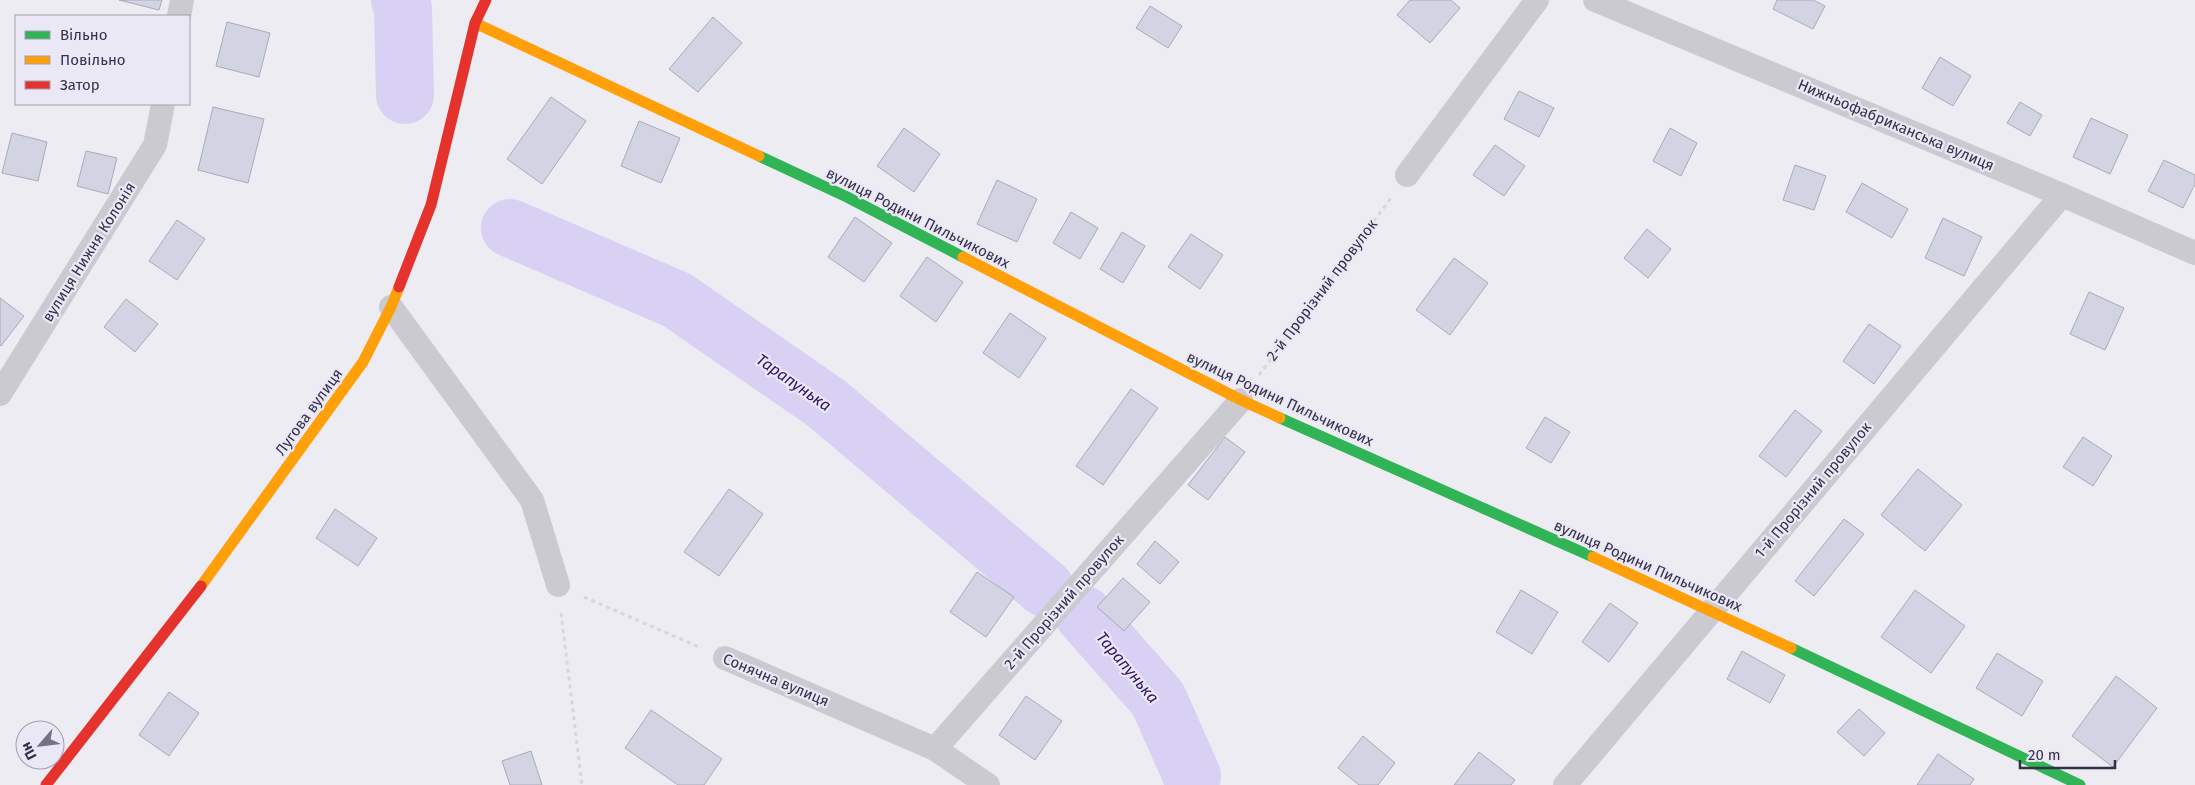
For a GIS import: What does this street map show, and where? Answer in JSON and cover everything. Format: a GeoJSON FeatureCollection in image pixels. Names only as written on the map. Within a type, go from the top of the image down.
{"type":"FeatureCollection","features":[{"type":"Feature","properties":{"kind":"street"},"geometry":{"type":"LineString","coordinates":[[179,15],[182,0]]}},
{"type":"Feature","properties":{"kind":"street","name":"Лугова вулиця"},"geometry":{"type":"LineString","coordinates":[[46,785],[188,604],[364,362],[391,307],[430,205],[475,23],[486,0]]}},
{"type":"Feature","properties":{"kind":"street"},"geometry":{"type":"LineString","coordinates":[[1407,175],[1537,0]]}},
{"type":"Feature","properties":{"kind":"street","name":"Нижньофабриканська вулиця"},"geometry":{"type":"LineString","coordinates":[[1595,0],[2195,252]]}},
{"type":"Feature","properties":{"kind":"street","name":"вулиця Родини Пильчикових"},"geometry":{"type":"LineString","coordinates":[[475,23],[847,197],[1241,400],[1711,610],[2080,785]]}},
{"type":"Feature","properties":{"kind":"street","name":"вулиця Нижня Колонія"},"geometry":{"type":"LineString","coordinates":[[0,394],[155,145],[163,105]]}},
{"type":"Feature","properties":{"kind":"street","name":"1-й Прорізний провулок"},"geometry":{"type":"LineString","coordinates":[[1565,785],[2062,195]]}},
{"type":"Feature","properties":{"kind":"street"},"geometry":{"type":"LineString","coordinates":[[391,307],[532,500],[558,585]]}},
{"type":"Feature","properties":{"kind":"street","name":"2-й Прорізний провулок"},"geometry":{"type":"LineString","coordinates":[[936,749],[1241,400]]}},
{"type":"Feature","properties":{"kind":"street","name":"Сонячна вулиця"},"geometry":{"type":"LineString","coordinates":[[725,658],[936,749],[988,785]]}},
{"type":"Feature","properties":{"kind":"path","name":"2-й Прорізний провулок"},"geometry":{"type":"LineString","coordinates":[[1241,400],[1407,175]]}},
{"type":"Feature","properties":{"kind":"path","name":"Сонячна вулиця"},"geometry":{"type":"LineString","coordinates":[[558,585],[725,658]]}},
{"type":"Feature","properties":{"kind":"path"},"geometry":{"type":"LineString","coordinates":[[558,585],[582,785]]}},
{"type":"Feature","properties":{"kind":"building"},"geometry":{"type":"Polygon","coordinates":[[[119,0],[162,0],[159,10],[119,0]]]}},
{"type":"Feature","properties":{"kind":"building"},"geometry":{"type":"Polygon","coordinates":[[[1410,0],[1451,0],[1460,8],[1430,43],[1397,15],[1410,0]]]}},
{"type":"Feature","properties":{"kind":"building"},"geometry":{"type":"Polygon","coordinates":[[[1777,0],[1813,0],[1825,6],[1813,29],[1773,9],[1777,0]]]}},
{"type":"Feature","properties":{"kind":"building"},"geometry":{"type":"Polygon","coordinates":[[[1150,6],[1182,26],[1168,48],[1136,28],[1150,6]]]}},
{"type":"Feature","properties":{"kind":"building"},"geometry":{"type":"Polygon","coordinates":[[[713,17],[742,43],[698,92],[669,69],[713,17]]]}},
{"type":"Feature","properties":{"kind":"building"},"geometry":{"type":"Polygon","coordinates":[[[227,22],[270,33],[259,77],[216,66],[227,22]]]}},
{"type":"Feature","properties":{"kind":"building"},"geometry":{"type":"Polygon","coordinates":[[[1940,57],[1971,76],[1953,106],[1922,88],[1940,57]]]}},
{"type":"Feature","properties":{"kind":"building"},"geometry":{"type":"Polygon","coordinates":[[[1519,91],[1554,108],[1539,137],[1504,119],[1519,91]]]}},
{"type":"Feature","properties":{"kind":"building"},"geometry":{"type":"Polygon","coordinates":[[[551,97],[586,121],[542,184],[507,159],[551,97]]]}},
{"type":"Feature","properties":{"kind":"building"},"geometry":{"type":"Polygon","coordinates":[[[2020,102],[2042,115],[2030,136],[2007,123],[2020,102]]]}},
{"type":"Feature","properties":{"kind":"building"},"geometry":{"type":"Polygon","coordinates":[[[213,107],[264,119],[248,183],[198,170],[213,107]]]}},
{"type":"Feature","properties":{"kind":"building"},"geometry":{"type":"Polygon","coordinates":[[[2091,118],[2128,135],[2110,174],[2073,157],[2091,118]]]}},
{"type":"Feature","properties":{"kind":"building"},"geometry":{"type":"Polygon","coordinates":[[[639,121],[680,138],[661,183],[621,166],[639,121]]]}},
{"type":"Feature","properties":{"kind":"building"},"geometry":{"type":"Polygon","coordinates":[[[904,128],[940,154],[914,192],[877,166],[904,128]]]}},
{"type":"Feature","properties":{"kind":"building"},"geometry":{"type":"Polygon","coordinates":[[[1670,128],[1697,143],[1681,176],[1653,161],[1670,128]]]}},
{"type":"Feature","properties":{"kind":"building"},"geometry":{"type":"Polygon","coordinates":[[[12,133],[47,142],[38,181],[2,173],[12,133]]]}},
{"type":"Feature","properties":{"kind":"building"},"geometry":{"type":"Polygon","coordinates":[[[1495,145],[1525,166],[1504,196],[1473,175],[1495,145]]]}},
{"type":"Feature","properties":{"kind":"building"},"geometry":{"type":"Polygon","coordinates":[[[86,151],[117,158],[108,194],[77,186],[86,151]]]}},
{"type":"Feature","properties":{"kind":"building"},"geometry":{"type":"Polygon","coordinates":[[[2164,160],[2195,175],[2195,184],[2183,208],[2148,191],[2164,160]]]}},
{"type":"Feature","properties":{"kind":"building"},"geometry":{"type":"Polygon","coordinates":[[[1795,165],[1826,176],[1814,210],[1783,200],[1795,165]]]}},
{"type":"Feature","properties":{"kind":"building"},"geometry":{"type":"Polygon","coordinates":[[[997,180],[1037,199],[1017,242],[977,224],[997,180]]]}},
{"type":"Feature","properties":{"kind":"building"},"geometry":{"type":"Polygon","coordinates":[[[1862,183],[1908,209],[1892,238],[1846,212],[1862,183]]]}},
{"type":"Feature","properties":{"kind":"building"},"geometry":{"type":"Polygon","coordinates":[[[1071,212],[1098,228],[1080,259],[1053,243],[1071,212]]]}},
{"type":"Feature","properties":{"kind":"building"},"geometry":{"type":"Polygon","coordinates":[[[855,217],[892,243],[864,282],[828,257],[855,217]]]}},
{"type":"Feature","properties":{"kind":"building"},"geometry":{"type":"Polygon","coordinates":[[[1943,218],[1982,237],[1964,276],[1925,258],[1943,218]]]}},
{"type":"Feature","properties":{"kind":"building"},"geometry":{"type":"Polygon","coordinates":[[[177,220],[205,239],[177,280],[149,261],[177,220]]]}},
{"type":"Feature","properties":{"kind":"building"},"geometry":{"type":"Polygon","coordinates":[[[1647,229],[1671,249],[1648,278],[1624,258],[1647,229]]]}},
{"type":"Feature","properties":{"kind":"building"},"geometry":{"type":"Polygon","coordinates":[[[1122,232],[1145,246],[1123,283],[1100,269],[1122,232]]]}},
{"type":"Feature","properties":{"kind":"building"},"geometry":{"type":"Polygon","coordinates":[[[1191,234],[1223,255],[1200,289],[1168,267],[1191,234]]]}},
{"type":"Feature","properties":{"kind":"building"},"geometry":{"type":"Polygon","coordinates":[[[927,257],[963,282],[936,322],[900,296],[927,257]]]}},
{"type":"Feature","properties":{"kind":"building"},"geometry":{"type":"Polygon","coordinates":[[[1454,258],[1488,283],[1450,335],[1416,310],[1454,258]]]}},
{"type":"Feature","properties":{"kind":"building"},"geometry":{"type":"Polygon","coordinates":[[[2089,292],[2124,308],[2105,350],[2070,334],[2089,292]]]}},
{"type":"Feature","properties":{"kind":"building"},"geometry":{"type":"Polygon","coordinates":[[[0,298],[24,316],[1,346],[0,345],[0,298]]]}},
{"type":"Feature","properties":{"kind":"building"},"geometry":{"type":"Polygon","coordinates":[[[126,299],[158,324],[135,352],[104,327],[126,299]]]}},
{"type":"Feature","properties":{"kind":"building"},"geometry":{"type":"Polygon","coordinates":[[[1010,313],[1046,338],[1019,378],[983,353],[1010,313]]]}},
{"type":"Feature","properties":{"kind":"building"},"geometry":{"type":"Polygon","coordinates":[[[1869,324],[1901,346],[1874,384],[1843,361],[1869,324]]]}},
{"type":"Feature","properties":{"kind":"building"},"geometry":{"type":"Polygon","coordinates":[[[1131,389],[1158,408],[1103,485],[1076,466],[1131,389]]]}},
{"type":"Feature","properties":{"kind":"building"},"geometry":{"type":"Polygon","coordinates":[[[1795,410],[1822,431],[1786,477],[1759,456],[1795,410]]]}},
{"type":"Feature","properties":{"kind":"building"},"geometry":{"type":"Polygon","coordinates":[[[1545,417],[1570,432],[1551,463],[1526,448],[1545,417]]]}},
{"type":"Feature","properties":{"kind":"building"},"geometry":{"type":"Polygon","coordinates":[[[1225,437],[1245,452],[1208,500],[1188,485],[1225,437]]]}},
{"type":"Feature","properties":{"kind":"building"},"geometry":{"type":"Polygon","coordinates":[[[2083,437],[2112,456],[2093,486],[2063,467],[2083,437]]]}},
{"type":"Feature","properties":{"kind":"building"},"geometry":{"type":"Polygon","coordinates":[[[1918,469],[1962,505],[1925,551],[1881,515],[1918,469]]]}},
{"type":"Feature","properties":{"kind":"building"},"geometry":{"type":"Polygon","coordinates":[[[729,489],[763,514],[719,576],[684,552],[729,489]]]}},
{"type":"Feature","properties":{"kind":"building"},"geometry":{"type":"Polygon","coordinates":[[[335,509],[377,538],[358,566],[316,538],[335,509]]]}},
{"type":"Feature","properties":{"kind":"building"},"geometry":{"type":"Polygon","coordinates":[[[1844,519],[1864,534],[1814,596],[1795,581],[1844,519]]]}},
{"type":"Feature","properties":{"kind":"building"},"geometry":{"type":"Polygon","coordinates":[[[1155,541],[1179,562],[1160,584],[1137,564],[1155,541]]]}},
{"type":"Feature","properties":{"kind":"building"},"geometry":{"type":"Polygon","coordinates":[[[977,572],[1014,597],[986,637],[950,612],[977,572]]]}},
{"type":"Feature","properties":{"kind":"building"},"geometry":{"type":"Polygon","coordinates":[[[1123,578],[1150,602],[1124,631],[1097,607],[1123,578]]]}},
{"type":"Feature","properties":{"kind":"building"},"geometry":{"type":"Polygon","coordinates":[[[1521,590],[1558,612],[1532,654],[1496,632],[1521,590]]]}},
{"type":"Feature","properties":{"kind":"building"},"geometry":{"type":"Polygon","coordinates":[[[1915,590],[1965,626],[1931,673],[1881,637],[1915,590]]]}},
{"type":"Feature","properties":{"kind":"building"},"geometry":{"type":"Polygon","coordinates":[[[1610,603],[1638,623],[1609,662],[1582,642],[1610,603]]]}},
{"type":"Feature","properties":{"kind":"building"},"geometry":{"type":"Polygon","coordinates":[[[1742,651],[1785,675],[1770,703],[1727,679],[1742,651]]]}},
{"type":"Feature","properties":{"kind":"building"},"geometry":{"type":"Polygon","coordinates":[[[1997,653],[2043,681],[2022,716],[1976,688],[1997,653]]]}},
{"type":"Feature","properties":{"kind":"building"},"geometry":{"type":"Polygon","coordinates":[[[2116,676],[2157,708],[2113,767],[2072,736],[2116,676]]]}},
{"type":"Feature","properties":{"kind":"building"},"geometry":{"type":"Polygon","coordinates":[[[169,692],[199,713],[169,756],[139,735],[169,692]]]}},
{"type":"Feature","properties":{"kind":"building"},"geometry":{"type":"Polygon","coordinates":[[[1026,696],[1062,721],[1035,760],[999,735],[1026,696]]]}},
{"type":"Feature","properties":{"kind":"building"},"geometry":{"type":"Polygon","coordinates":[[[1859,709],[1885,733],[1864,756],[1837,732],[1859,709]]]}},
{"type":"Feature","properties":{"kind":"building"},"geometry":{"type":"Polygon","coordinates":[[[651,710],[722,759],[704,785],[678,785],[625,748],[651,710]]]}},
{"type":"Feature","properties":{"kind":"building"},"geometry":{"type":"Polygon","coordinates":[[[1363,736],[1395,763],[1378,785],[1359,785],[1338,768],[1363,736]]]}},
{"type":"Feature","properties":{"kind":"building"},"geometry":{"type":"Polygon","coordinates":[[[531,751],[542,785],[510,785],[502,761],[531,751]]]}},
{"type":"Feature","properties":{"kind":"building"},"geometry":{"type":"Polygon","coordinates":[[[1479,752],[1515,780],[1511,785],[1454,785],[1479,752]]]}},
{"type":"Feature","properties":{"kind":"building"},"geometry":{"type":"Polygon","coordinates":[[[1938,754],[1974,779],[1970,785],[1917,785],[1938,754]]]}},
{"type":"Feature","properties":{"kind":"waterway","name":"Тарапунька"},"geometry":{"type":"LineString","coordinates":[[400,0],[403,9],[405,95]]}},
{"type":"Feature","properties":{"kind":"waterway","name":"Тарапунька"},"geometry":{"type":"LineString","coordinates":[[510,228],[677,300],[826,403],[1045,588]]}},
{"type":"Feature","properties":{"kind":"waterway","name":"Тарапунька"},"geometry":{"type":"LineString","coordinates":[[1084,615],[1158,699],[1192,776]]}},
{"type":"Feature","properties":{"kind":"traffic: fast"},"geometry":{"type":"LineString","coordinates":[[759,156],[847,197],[963,257]]}},
{"type":"Feature","properties":{"kind":"traffic: fast"},"geometry":{"type":"LineString","coordinates":[[1280,418],[1593,557]]}},
{"type":"Feature","properties":{"kind":"traffic: fast"},"geometry":{"type":"LineString","coordinates":[[1791,648],[2080,785]]}},
{"type":"Feature","properties":{"kind":"traffic: slow"},"geometry":{"type":"LineString","coordinates":[[475,23],[759,156]]}},
{"type":"Feature","properties":{"kind":"traffic: slow"},"geometry":{"type":"LineString","coordinates":[[963,257],[1241,400],[1280,418]]}},
{"type":"Feature","properties":{"kind":"traffic: slow"},"geometry":{"type":"LineString","coordinates":[[201,586],[363,362],[399,287]]}},
{"type":"Feature","properties":{"kind":"traffic: slow"},"geometry":{"type":"LineString","coordinates":[[1593,557],[1791,648]]}},
{"type":"Feature","properties":{"kind":"traffic: jam"},"geometry":{"type":"LineString","coordinates":[[399,287],[431,205],[475,23],[486,0]]}},
{"type":"Feature","properties":{"kind":"traffic: jam"},"geometry":{"type":"LineString","coordinates":[[46,785],[201,586]]}}]}
